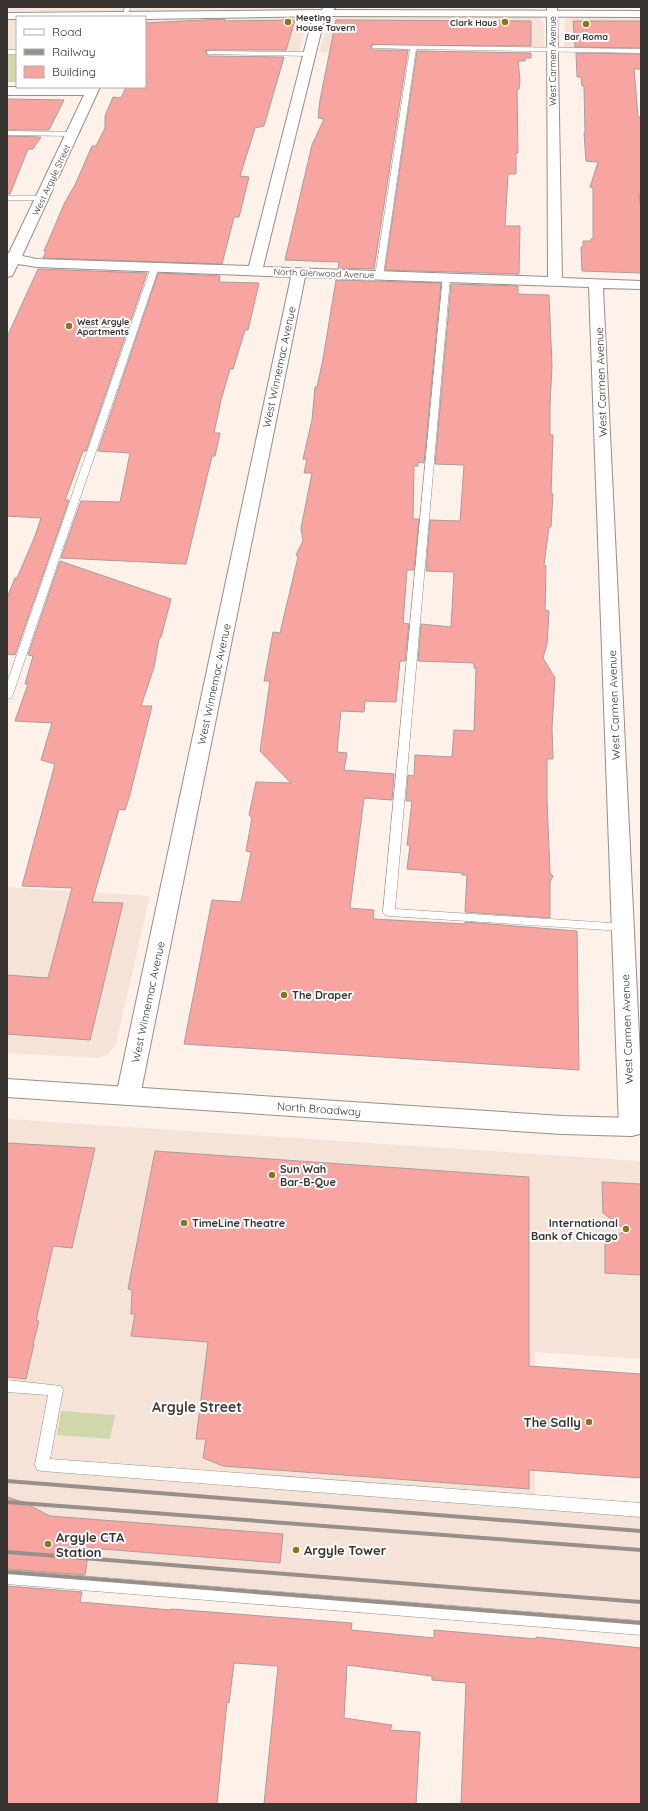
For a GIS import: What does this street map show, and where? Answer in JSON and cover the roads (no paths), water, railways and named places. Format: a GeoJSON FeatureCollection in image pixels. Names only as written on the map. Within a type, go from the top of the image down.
{"type":"FeatureCollection","features":[{"type":"Feature","properties":{"kind":"street"},"geometry":{"type":"LineString","coordinates":[[255,271],[317,24],[328,10]]}},
{"type":"Feature","properties":{"kind":"street"},"geometry":{"type":"LineString","coordinates":[[7,16],[328,10],[552,10],[641,14]]}},
{"type":"Feature","properties":{"kind":"street","name":"West Carmen Avenue"},"geometry":{"type":"LineString","coordinates":[[552,10],[555,282]]}},
{"type":"Feature","properties":{"kind":"street"},"geometry":{"type":"LineString","coordinates":[[7,91],[93,89]]}},
{"type":"Feature","properties":{"kind":"street","name":"West Argyle Street"},"geometry":{"type":"LineString","coordinates":[[7,273],[10,258],[42,198],[93,89]]}},
{"type":"Feature","properties":{"kind":"street","name":"North Glenwood Avenue"},"geometry":{"type":"LineString","coordinates":[[10,258],[37,263],[641,285]]}},
{"type":"Feature","properties":{"kind":"street","name":"West Winnemac Avenue"},"geometry":{"type":"LineString","coordinates":[[128,1096],[299,273]]}},
{"type":"Feature","properties":{"kind":"street","name":"West Carmen Avenue"},"geometry":{"type":"LineString","coordinates":[[596,284],[623,927],[638,1127]]}},
{"type":"Feature","properties":{"kind":"street","name":"North Broadway"},"geometry":{"type":"LineString","coordinates":[[7,1088],[562,1125],[638,1127]]}},
{"type":"Feature","properties":{"kind":"lane"},"geometry":{"type":"LineString","coordinates":[[374,47],[413,49],[641,51]]}},
{"type":"Feature","properties":{"kind":"lane"},"geometry":{"type":"LineString","coordinates":[[379,276],[413,49]]}},
{"type":"Feature","properties":{"kind":"lane"},"geometry":{"type":"LineString","coordinates":[[209,52],[310,54]]}},
{"type":"Feature","properties":{"kind":"lane"},"geometry":{"type":"LineString","coordinates":[[7,133],[72,134]]}},
{"type":"Feature","properties":{"kind":"lane"},"geometry":{"type":"LineString","coordinates":[[7,198],[42,198]]}},
{"type":"Feature","properties":{"kind":"lane"},"geometry":{"type":"LineString","coordinates":[[7,697],[155,267]]}},
{"type":"Feature","properties":{"kind":"lane"},"geometry":{"type":"LineString","coordinates":[[446,278],[389,912],[623,927]]}},
{"type":"Feature","properties":{"kind":"lane"},"geometry":{"type":"LineString","coordinates":[[7,1386],[56,1390],[42,1465],[641,1510]]}},
{"type":"Feature","properties":{"kind":"lane"},"geometry":{"type":"LineString","coordinates":[[7,1577],[641,1628]]}},
{"type":"Feature","properties":{"kind":"railway"},"geometry":{"type":"LineString","coordinates":[[7,1481],[641,1531]]}},
{"type":"Feature","properties":{"kind":"railway"},"geometry":{"type":"LineString","coordinates":[[7,1502],[641,1550]]}},
{"type":"Feature","properties":{"kind":"railway"},"geometry":{"type":"LineString","coordinates":[[7,1552],[641,1602]]}},
{"type":"Feature","properties":{"kind":"railway"},"geometry":{"type":"LineString","coordinates":[[7,1572],[641,1623]]}},
{"type":"Feature","properties":{"kind":"place","name":"Meeting House Tavern"},"geometry":{"type":"Point","coordinates":[288,22]}},
{"type":"Feature","properties":{"kind":"place","name":"Clark Haus"},"geometry":{"type":"Point","coordinates":[505,22]}},
{"type":"Feature","properties":{"kind":"place","name":"Bar Roma"},"geometry":{"type":"Point","coordinates":[586,24]}},
{"type":"Feature","properties":{"kind":"place","name":"West Argyle Apartments"},"geometry":{"type":"Point","coordinates":[69,326]}},
{"type":"Feature","properties":{"kind":"place","name":"The Draper"},"geometry":{"type":"Point","coordinates":[284,995]}},
{"type":"Feature","properties":{"kind":"place","name":"Sun Wah Bar-B-Que"},"geometry":{"type":"Point","coordinates":[272,1175]}},
{"type":"Feature","properties":{"kind":"place","name":"TimeLine Theatre"},"geometry":{"type":"Point","coordinates":[184,1223]}},
{"type":"Feature","properties":{"kind":"place","name":"International Bank of Chicago"},"geometry":{"type":"Point","coordinates":[626,1229]}},
{"type":"Feature","properties":{"kind":"place","name":"The Sally"},"geometry":{"type":"Point","coordinates":[589,1422]}},
{"type":"Feature","properties":{"kind":"place","name":"Argyle CTA Station"},"geometry":{"type":"Point","coordinates":[48,1544]}},
{"type":"Feature","properties":{"kind":"place","name":"Argyle Tower"},"geometry":{"type":"Point","coordinates":[296,1550]}},
{"type":"Feature","properties":{"kind":"district","name":"Argyle Street"},"geometry":{"type":"Point","coordinates":[197,1407]}}]}
